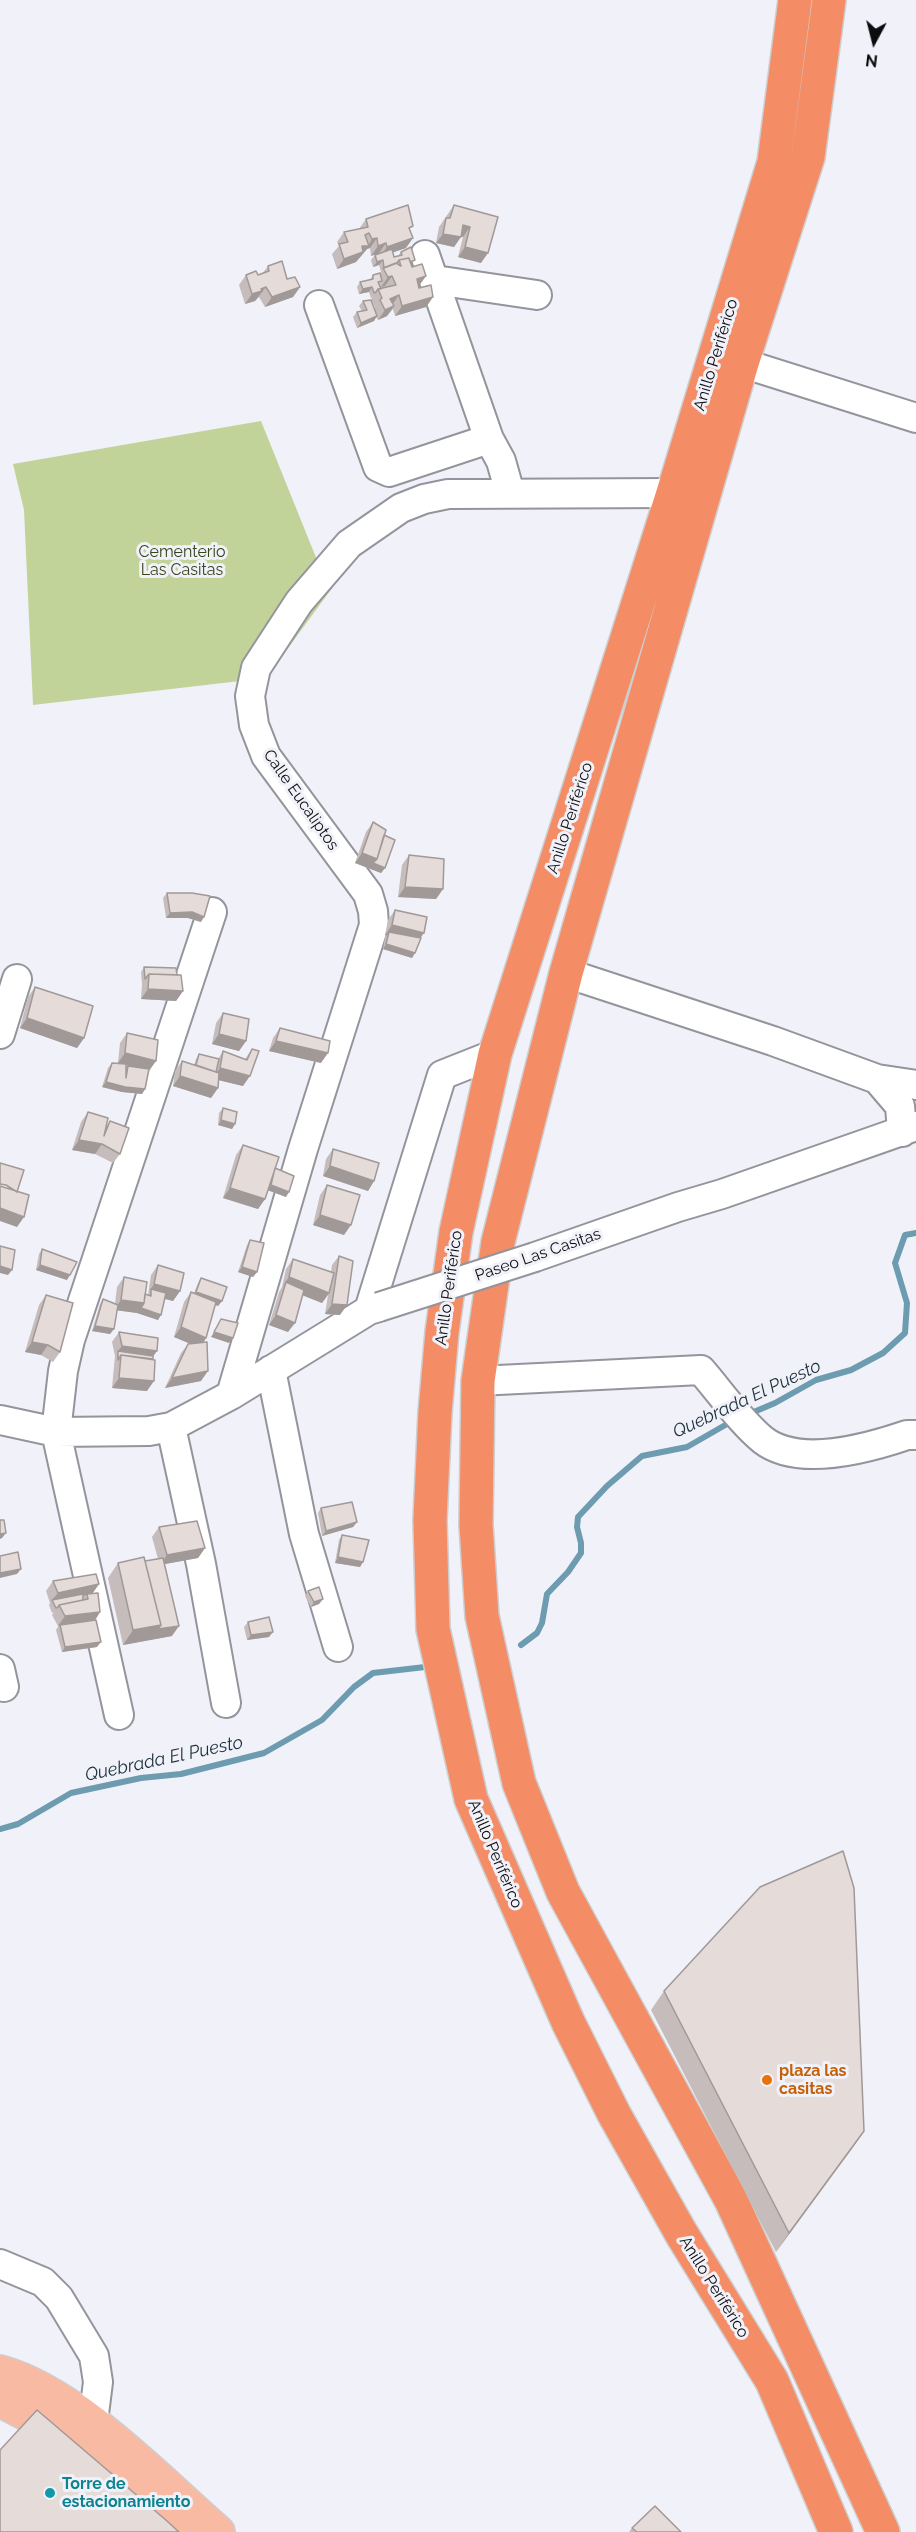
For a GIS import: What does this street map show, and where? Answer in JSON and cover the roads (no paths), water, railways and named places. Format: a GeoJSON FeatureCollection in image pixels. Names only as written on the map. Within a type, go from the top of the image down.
{"type":"FeatureCollection","features":[{"type":"Feature","properties":{"kind":"highway","name":"Anillo Periférico"},"geometry":{"type":"LineString","coordinates":[[795,0],[774,162],[673,493],[495,1054],[456,1232],[442,1332],[430,1520],[433,1629],[471,1799],[568,2022],[614,2114],[681,2234],[772,2381],[836,2532]]}},
{"type":"Feature","properties":{"kind":"highway","name":"Anillo Periférico"},"geometry":{"type":"LineString","coordinates":[[829,0],[808,157],[742,363],[566,974],[498,1242],[478,1381],[476,1525],[482,1616],[519,1782],[563,1892],[731,2200],[883,2532]]}},
{"type":"Feature","properties":{"kind":"main road"},"geometry":{"type":"LineString","coordinates":[[0,2372],[57,2398],[93,2422],[218,2532]]}},
{"type":"Feature","properties":{"kind":"main road"},"geometry":{"type":"LineString","coordinates":[[0,2400],[46,2424],[82,2447],[174,2532]]}},
{"type":"Feature","properties":{"kind":"street"},"geometry":{"type":"LineString","coordinates":[[510,493],[501,461],[489,439],[430,268],[537,295]]}},
{"type":"Feature","properties":{"kind":"street"},"geometry":{"type":"LineString","coordinates":[[319,305],[378,466],[384,471],[389,472],[489,439]]}},
{"type":"Feature","properties":{"kind":"street"},"geometry":{"type":"LineString","coordinates":[[742,363],[916,418]]}},
{"type":"Feature","properties":{"kind":"street","name":"Calle Eucaliptos"},"geometry":{"type":"LineString","coordinates":[[231,1395],[303,1149],[374,925],[373,910],[368,894],[266,756],[254,725],[250,696],[256,668],[299,602],[349,544],[401,508],[424,499],[448,494],[673,493]]}},
{"type":"Feature","properties":{"kind":"street"},"geometry":{"type":"LineString","coordinates":[[119,1715],[56,1432],[63,1371],[70,1340],[212,912]]}},
{"type":"Feature","properties":{"kind":"street"},"geometry":{"type":"LineString","coordinates":[[566,974],[773,1041],[877,1079],[916,1085]]}},
{"type":"Feature","properties":{"kind":"street"},"geometry":{"type":"LineString","coordinates":[[0,1034],[17,979]]}},
{"type":"Feature","properties":{"kind":"street"},"geometry":{"type":"LineString","coordinates":[[374,1309],[442,1075],[495,1054]]}},
{"type":"Feature","properties":{"kind":"street"},"geometry":{"type":"LineString","coordinates":[[877,1079],[900,1106],[909,1129]]}},
{"type":"Feature","properties":{"kind":"street","name":"Paseo Las Casitas"},"geometry":{"type":"LineString","coordinates":[[0,1420],[56,1432],[149,1431],[171,1427],[231,1395],[374,1309],[535,1257],[909,1129]]}},
{"type":"Feature","properties":{"kind":"street"},"geometry":{"type":"LineString","coordinates":[[270,1370],[304,1534],[338,1647]]}},
{"type":"Feature","properties":{"kind":"street"},"geometry":{"type":"LineString","coordinates":[[478,1381],[701,1370],[763,1439],[777,1448],[813,1454],[840,1452],[907,1435],[916,1435]]}},
{"type":"Feature","properties":{"kind":"street"},"geometry":{"type":"LineString","coordinates":[[171,1427],[201,1564],[226,1703]]}},
{"type":"Feature","properties":{"kind":"street"},"geometry":{"type":"LineString","coordinates":[[0,2264],[42,2282],[59,2298],[94,2356],[98,2382],[93,2422]]}},
{"type":"Feature","properties":{"kind":"waterway","name":"Quebrada El Puesto"},"geometry":{"type":"LineString","coordinates":[[749,1414],[775,1403],[816,1380],[851,1370],[883,1353],[905,1333],[907,1303],[895,1263],[905,1235],[916,1233]]}},
{"type":"Feature","properties":{"kind":"waterway","name":"Quebrada El Puesto"},"geometry":{"type":"LineString","coordinates":[[521,1645],[537,1633],[542,1623],[547,1594],[568,1572],[581,1553],[577,1527],[578,1517],[607,1486],[642,1456],[687,1447],[734,1420]]}},
{"type":"Feature","properties":{"kind":"waterway","name":"Quebrada El Puesto"},"geometry":{"type":"LineString","coordinates":[[0,1829],[18,1824],[71,1793],[141,1778],[181,1774],[264,1753],[322,1720],[354,1687],[373,1673],[425,1667]]}},
{"type":"Feature","properties":{"kind":"place","name":"plaza las casitas"},"geometry":{"type":"Point","coordinates":[767,2080]}},
{"type":"Feature","properties":{"kind":"place","name":"Torre de estacionamiento"},"geometry":{"type":"Point","coordinates":[50,2493]}},
{"type":"Feature","properties":{"kind":"park label","name":"Cementerio Las Casitas"},"geometry":{"type":"Point","coordinates":[182,561]}}]}
